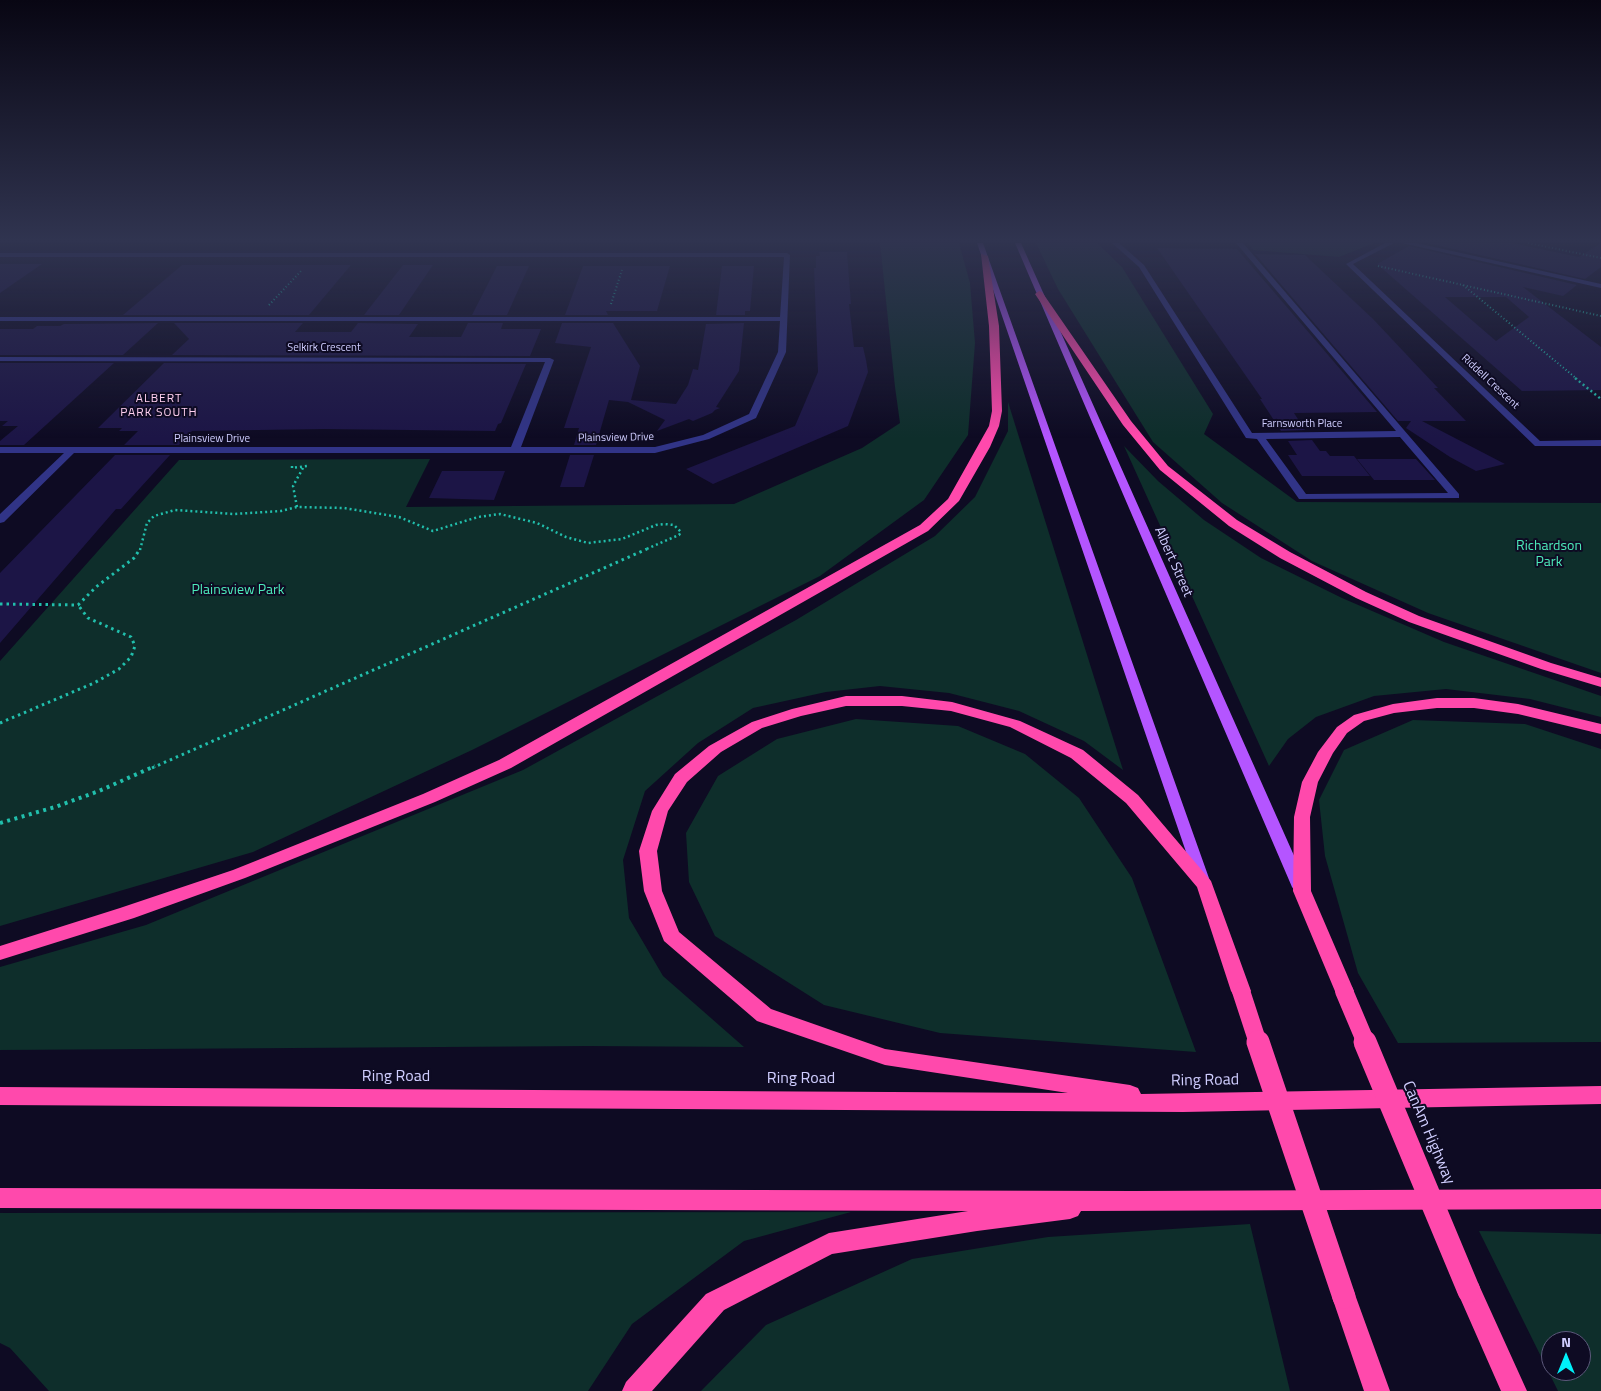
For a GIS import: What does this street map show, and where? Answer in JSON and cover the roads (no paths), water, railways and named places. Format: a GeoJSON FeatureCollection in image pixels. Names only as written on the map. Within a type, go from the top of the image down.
{"type":"FeatureCollection","features":[{"type":"Feature","properties":{"kind":"highway"},"geometry":{"type":"LineString","coordinates":[[0,953],[127,913],[239,874],[429,798],[505,764],[924,528],[953,501],[994,426],[996,412],[994,326],[991,308]]}},
{"type":"Feature","properties":{"kind":"highway"},"geometry":{"type":"LineString","coordinates":[[1048,308],[1127,423],[1164,468],[1233,524],[1361,594],[1414,619],[1536,663],[1601,683]]}},
{"type":"Feature","properties":{"kind":"highway"},"geometry":{"type":"LineString","coordinates":[[1183,1102],[885,1057],[764,1015],[672,936],[653,891],[648,851],[660,811],[681,778],[715,749],[757,725],[797,712],[846,701],[902,701],[952,706],[1015,724],[1077,754],[1132,799],[1204,885],[1377,1391]]}},
{"type":"Feature","properties":{"kind":"highway"},"geometry":{"type":"LineString","coordinates":[[1302,891],[1302,817],[1310,782],[1326,752],[1342,730],[1359,718],[1393,709],[1437,703],[1474,703],[1518,709],[1601,729]]}},
{"type":"Feature","properties":{"kind":"highway","name":"CanAm Highway"},"geometry":{"type":"LineString","coordinates":[[1302,891],[1469,1291],[1514,1391]]}},
{"type":"Feature","properties":{"kind":"highway"},"geometry":{"type":"LineString","coordinates":[[1557,1095],[1601,1086]]}},
{"type":"Feature","properties":{"kind":"highway","name":"Ring Road"},"geometry":{"type":"LineString","coordinates":[[0,1096],[1183,1102],[1601,1095]]}},
{"type":"Feature","properties":{"kind":"highway"},"geometry":{"type":"LineString","coordinates":[[0,1198],[1135,1201],[1601,1199]]}},
{"type":"Feature","properties":{"kind":"highway"},"geometry":{"type":"LineString","coordinates":[[635,1391],[715,1302],[830,1244],[977,1220],[1135,1201]]}},
{"type":"Feature","properties":{"kind":"main road"},"geometry":{"type":"LineString","coordinates":[[1003,308],[1204,885]]}},
{"type":"Feature","properties":{"kind":"main road","name":"Albert Street"},"geometry":{"type":"LineString","coordinates":[[1045,308],[1302,891]]}},
{"type":"Feature","properties":{"kind":"street","name":"Plainsview Drive"},"geometry":{"type":"LineString","coordinates":[[0,450],[655,450],[706,438],[753,416],[782,352],[784,308]]}},
{"type":"Feature","properties":{"kind":"street","name":"Farnsworth Place"},"geometry":{"type":"LineString","coordinates":[[1168,308],[1249,436],[1402,434]]}},
{"type":"Feature","properties":{"kind":"street"},"geometry":{"type":"LineString","coordinates":[[1260,436],[1303,497],[1456,496],[1294,308]]}},
{"type":"Feature","properties":{"kind":"street","name":"Riddell Crescent"},"geometry":{"type":"LineString","coordinates":[[1394,308],[1538,444],[1601,443]]}},
{"type":"Feature","properties":{"kind":"street"},"geometry":{"type":"LineString","coordinates":[[0,319],[783,320]]}},
{"type":"Feature","properties":{"kind":"street","name":"Selkirk Crescent"},"geometry":{"type":"LineString","coordinates":[[0,359],[550,360],[515,450]]}},
{"type":"Feature","properties":{"kind":"street"},"geometry":{"type":"LineString","coordinates":[[0,520],[72,450]]}},
{"type":"Feature","properties":{"kind":"district","name":"ALBERT PARK SOUTH"},"geometry":{"type":"Point","coordinates":[159,406]}},
{"type":"Feature","properties":{"kind":"park label","name":"Richardson Park"},"geometry":{"type":"Point","coordinates":[1549,556]}},
{"type":"Feature","properties":{"kind":"park label","name":"Plainsview Park"},"geometry":{"type":"Point","coordinates":[238,591]}}]}
